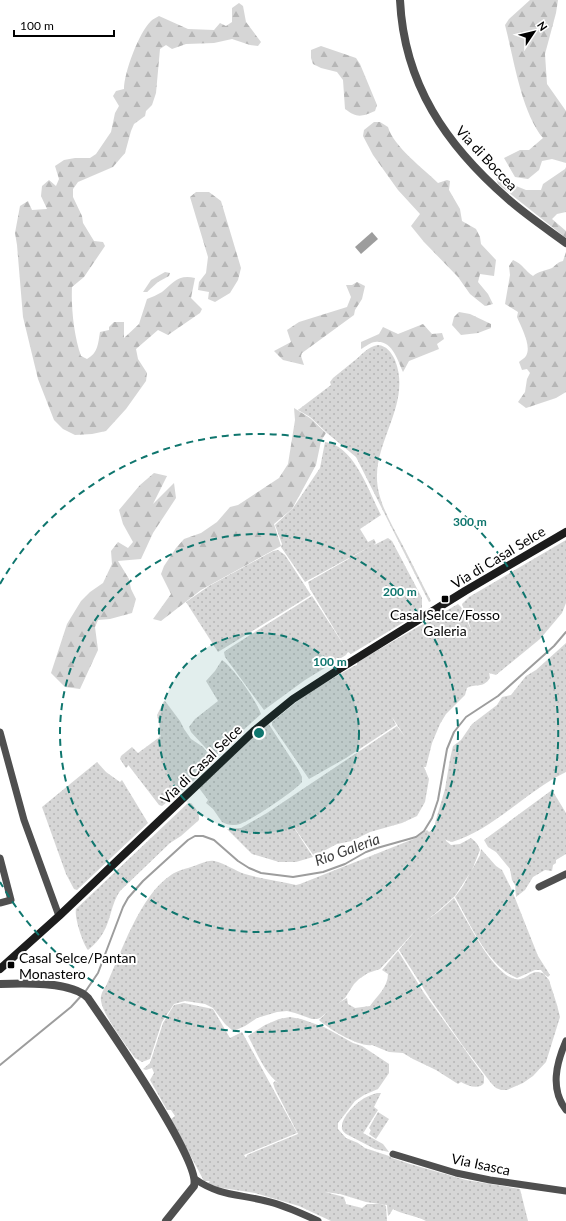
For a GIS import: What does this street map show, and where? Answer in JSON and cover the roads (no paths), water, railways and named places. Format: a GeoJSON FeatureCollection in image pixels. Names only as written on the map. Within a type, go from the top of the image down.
{"type":"FeatureCollection","features":[{"type":"Feature","properties":{"kind":"main road","name":"Via di Casal Selce"},"geometry":{"type":"LineString","coordinates":[[0,969],[59,916],[255,730],[293,699],[361,655],[566,532]]}},
{"type":"Feature","properties":{"kind":"street","name":"Via di Boccea"},"geometry":{"type":"LineString","coordinates":[[400,0],[401,22],[406,49],[414,73],[436,119],[449,138],[469,161],[509,200],[566,243]]}},
{"type":"Feature","properties":{"kind":"street"},"geometry":{"type":"LineString","coordinates":[[0,732],[24,820],[59,916]]}},
{"type":"Feature","properties":{"kind":"street"},"geometry":{"type":"LineString","coordinates":[[0,858],[11,900],[0,903]]}},
{"type":"Feature","properties":{"kind":"street"},"geometry":{"type":"LineString","coordinates":[[539,887],[566,874]]}},
{"type":"Feature","properties":{"kind":"street"},"geometry":{"type":"LineString","coordinates":[[0,984],[27,983],[69,988],[84,994],[92,1005],[147,1086],[185,1154],[195,1179],[193,1187],[166,1221]]}},
{"type":"Feature","properties":{"kind":"street"},"geometry":{"type":"LineString","coordinates":[[566,1041],[557,1070],[556,1083],[557,1095],[566,1110]]}},
{"type":"Feature","properties":{"kind":"street","name":"Via Isasca"},"geometry":{"type":"LineString","coordinates":[[393,1154],[456,1173],[490,1180],[566,1191]]}},
{"type":"Feature","properties":{"kind":"street"},"geometry":{"type":"LineString","coordinates":[[195,1179],[213,1190],[268,1201],[318,1221]]}},
{"type":"Feature","properties":{"kind":"waterway","name":"Rio Galeria"},"geometry":{"type":"LineString","coordinates":[[85,992],[98,973],[123,907],[128,898],[143,881],[188,840],[195,836],[203,836],[214,840],[238,861],[249,868],[261,873],[293,877],[323,872],[345,864],[366,852],[416,837],[424,831],[432,818],[438,800],[447,749],[454,732],[466,717],[498,696],[554,646],[566,632]]}},
{"type":"Feature","properties":{"kind":"waterway","name":"Rio Galeria"},"geometry":{"type":"LineString","coordinates":[[0,1065],[71,1007],[82,995]]}},
{"type":"Feature","properties":{"kind":"place","name":"Casal Selce/Fosso Galeria"},"geometry":{"type":"Point","coordinates":[445,599]}},
{"type":"Feature","properties":{"kind":"place","name":"Casal Selce/Pantan Monastero"},"geometry":{"type":"Point","coordinates":[11,965]}}]}
